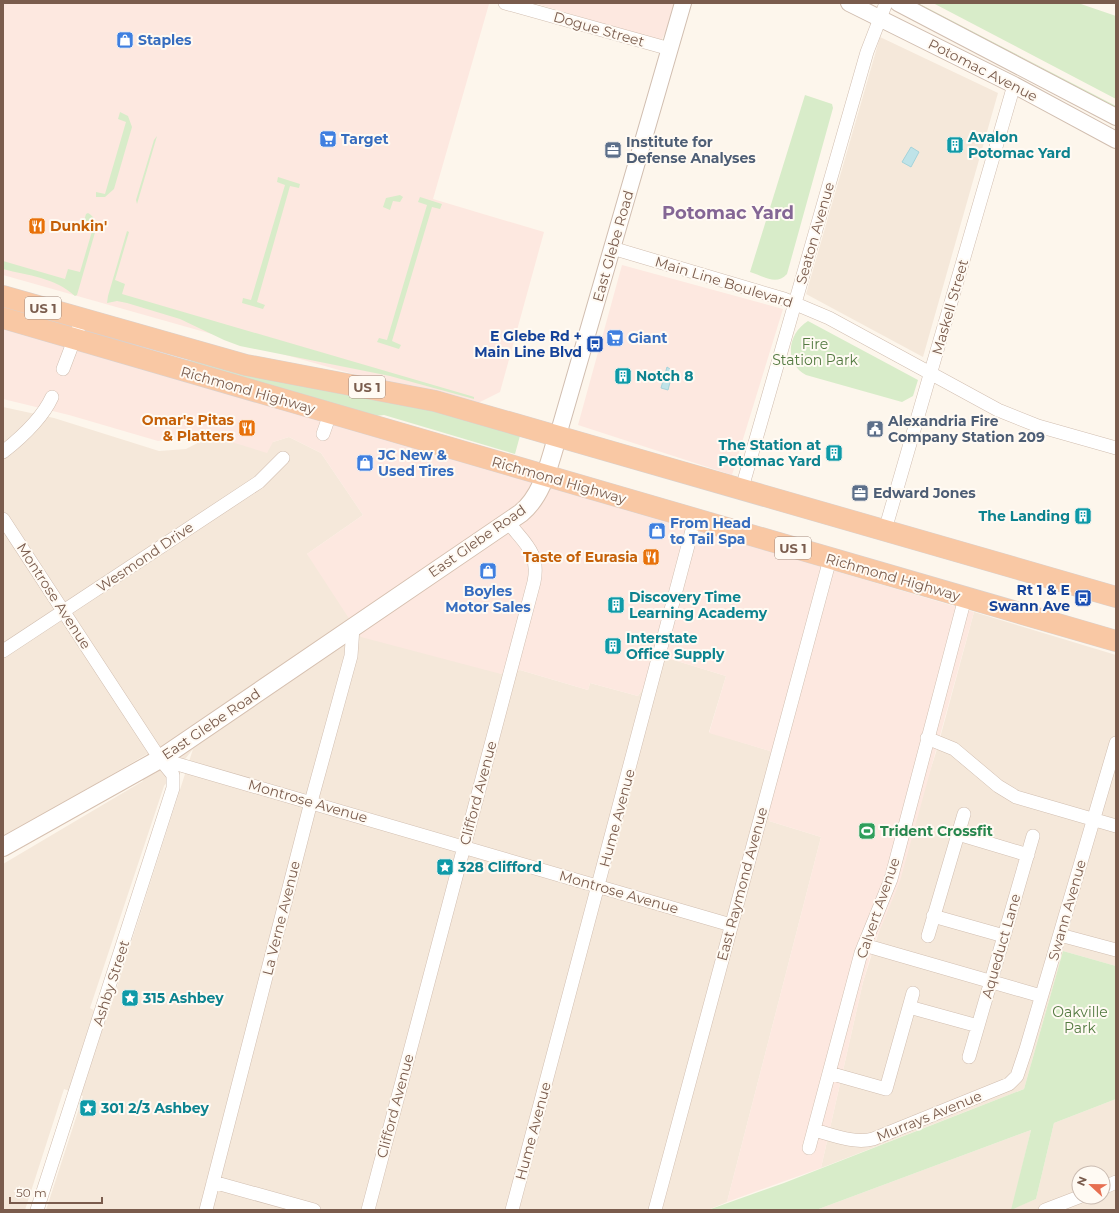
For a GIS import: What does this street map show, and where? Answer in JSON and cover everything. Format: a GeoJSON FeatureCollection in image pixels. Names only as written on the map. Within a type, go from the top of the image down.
{"type":"FeatureCollection","features":[{"type":"Feature","properties":{"kind":"highway","name":"Richmond Highway"},"geometry":{"type":"LineString","coordinates":[[3,296],[82,320],[246,365],[415,396],[558,435],[1116,597]]}},
{"type":"Feature","properties":{"kind":"highway","name":"Richmond Highway"},"geometry":{"type":"LineString","coordinates":[[3,318],[1116,641]]}},
{"type":"Feature","properties":{"kind":"main road","name":"East Glebe Road"},"geometry":{"type":"LineString","coordinates":[[3,847],[160,759],[508,522],[528,507],[538,493],[558,435]]}},
{"type":"Feature","properties":{"kind":"street","name":"Dogue Street"},"geometry":{"type":"LineString","coordinates":[[505,3],[670,49]]}},
{"type":"Feature","properties":{"kind":"street","name":"East Glebe Road"},"geometry":{"type":"LineString","coordinates":[[558,435],[683,3]]}},
{"type":"Feature","properties":{"kind":"street","name":"Potomac Avenue"},"geometry":{"type":"LineString","coordinates":[[849,3],[883,10],[1014,85],[1116,140]]}},
{"type":"Feature","properties":{"kind":"street","name":"Potomac Avenue"},"geometry":{"type":"LineString","coordinates":[[898,3],[1116,117]]}},
{"type":"Feature","properties":{"kind":"street","name":"Seaton Avenue"},"geometry":{"type":"LineString","coordinates":[[742,488],[867,52],[883,10]]}},
{"type":"Feature","properties":{"kind":"street","name":"Maskell Street"},"geometry":{"type":"LineString","coordinates":[[885,530],[1014,85]]}},
{"type":"Feature","properties":{"kind":"street","name":"Main Line Boulevard"},"geometry":{"type":"LineString","coordinates":[[612,248],[764,292],[795,303],[829,318],[977,400],[1010,415],[1050,430],[1116,448]]}},
{"type":"Feature","properties":{"kind":"street"},"geometry":{"type":"LineString","coordinates":[[62,369],[82,320]]}},
{"type":"Feature","properties":{"kind":"street"},"geometry":{"type":"LineString","coordinates":[[3,452],[21,438],[48,405],[52,397]]}},
{"type":"Feature","properties":{"kind":"street"},"geometry":{"type":"LineString","coordinates":[[323,434],[330,414]]}},
{"type":"Feature","properties":{"kind":"street","name":"Wesmond Drive"},"geometry":{"type":"LineString","coordinates":[[3,651],[259,482],[283,458]]}},
{"type":"Feature","properties":{"kind":"street","name":"Montrose Avenue"},"geometry":{"type":"LineString","coordinates":[[3,519],[160,759],[599,885],[730,925]]}},
{"type":"Feature","properties":{"kind":"street","name":"Hume Avenue"},"geometry":{"type":"LineString","coordinates":[[512,1210],[695,519]]}},
{"type":"Feature","properties":{"kind":"street","name":"Clifford Avenue"},"geometry":{"type":"LineString","coordinates":[[368,1210],[536,573],[533,554],[529,546],[508,522]]}},
{"type":"Feature","properties":{"kind":"street","name":"East Raymond Avenue"},"geometry":{"type":"LineString","coordinates":[[655,1210],[730,925],[830,559]]}},
{"type":"Feature","properties":{"kind":"street","name":"Calvert Avenue"},"geometry":{"type":"LineString","coordinates":[[809,1148],[864,946],[890,879],[965,598]]}},
{"type":"Feature","properties":{"kind":"street","name":"La Verne Avenue"},"geometry":{"type":"LineString","coordinates":[[206,1210],[311,802],[351,656],[353,627]]}},
{"type":"Feature","properties":{"kind":"street"},"geometry":{"type":"LineString","coordinates":[[927,738],[954,749],[998,786],[1016,796],[1116,826]]}},
{"type":"Feature","properties":{"kind":"street","name":"Swann Avenue"},"geometry":{"type":"LineString","coordinates":[[1017,1076],[1116,744]]}},
{"type":"Feature","properties":{"kind":"street","name":"Ashby Street"},"geometry":{"type":"LineString","coordinates":[[37,1210],[173,788],[172,775],[160,759]]}},
{"type":"Feature","properties":{"kind":"street"},"geometry":{"type":"LineString","coordinates":[[928,936],[964,814]]}},
{"type":"Feature","properties":{"kind":"street"},"geometry":{"type":"LineString","coordinates":[[958,834],[1028,855]]}},
{"type":"Feature","properties":{"kind":"street","name":"Aqueduct Lane"},"geometry":{"type":"LineString","coordinates":[[970,1057],[1033,836]]}},
{"type":"Feature","properties":{"kind":"street"},"geometry":{"type":"LineString","coordinates":[[933,916],[1004,936]]}},
{"type":"Feature","properties":{"kind":"street"},"geometry":{"type":"LineString","coordinates":[[1060,935],[1116,950]]}},
{"type":"Feature","properties":{"kind":"street"},"geometry":{"type":"LineString","coordinates":[[864,946],[1041,996]]}},
{"type":"Feature","properties":{"kind":"street"},"geometry":{"type":"LineString","coordinates":[[829,1073],[886,1089],[913,992]]}},
{"type":"Feature","properties":{"kind":"street"},"geometry":{"type":"LineString","coordinates":[[909,1007],[978,1026]]}},
{"type":"Feature","properties":{"kind":"street","name":"Murrays Avenue"},"geometry":{"type":"LineString","coordinates":[[814,1130],[854,1140],[866,1141],[1009,1084],[1017,1076]]}},
{"type":"Feature","properties":{"kind":"street"},"geometry":{"type":"LineString","coordinates":[[213,1182],[314,1210]]}},
{"type":"Feature","properties":{"kind":"street"},"geometry":{"type":"LineString","coordinates":[[1045,1210],[1071,1200]]}},
{"type":"Feature","properties":{"kind":"shaded area"},"geometry":{"type":"Polygon","coordinates":[[[3,3],[489,4],[433,199],[544,232],[500,392],[470,407],[3,275],[3,3]]]}},
{"type":"Feature","properties":{"kind":"shaded area"},"geometry":{"type":"Polygon","coordinates":[[[534,3],[674,3],[666,31],[661,41],[534,3]]]}},
{"type":"Feature","properties":{"kind":"shaded area"},"geometry":{"type":"Polygon","coordinates":[[[880,37],[998,93],[923,357],[806,294],[880,37]]]}},
{"type":"Feature","properties":{"kind":"shaded area","name":"Notch 8"},"geometry":{"type":"Polygon","coordinates":[[[622,265],[783,309],[732,475],[578,425],[622,265]]]}},
{"type":"Feature","properties":{"kind":"shaded area"},"geometry":{"type":"Polygon","coordinates":[[[3,326],[684,520],[815,565],[974,612],[900,881],[874,944],[863,982],[821,1168],[727,1202],[821,837],[769,821],[770,751],[709,733],[726,676],[664,657],[638,696],[590,683],[588,690],[520,670],[501,674],[361,637],[307,554],[363,515],[321,453],[289,437],[273,442],[267,453],[212,436],[158,441],[69,415],[3,399],[3,326]]]}},
{"type":"Feature","properties":{"kind":"shaded area"},"geometry":{"type":"Polygon","coordinates":[[[3,407],[54,418],[159,451],[186,449],[213,435],[273,442],[289,437],[321,453],[363,515],[307,554],[501,674],[520,670],[588,690],[590,683],[638,696],[664,657],[726,676],[709,732],[770,751],[769,821],[821,837],[727,1202],[708,1210],[46,1210],[83,1096],[64,1089],[25,1210],[3,1210],[3,864],[143,781],[147,754],[3,838],[3,407]],[[193,749],[164,786],[90,1008],[107,1018],[193,749]]]}},
{"type":"Feature","properties":{"kind":"shaded area"},"geometry":{"type":"Polygon","coordinates":[[[974,612],[1116,655],[1116,966],[1063,951],[1024,1089],[821,1168],[863,982],[937,749],[974,612]]]}},
{"type":"Feature","properties":{"kind":"shaded area"},"geometry":{"type":"Polygon","coordinates":[[[1116,1099],[1116,1210],[816,1210],[1031,1130],[1012,1209],[1036,1199],[1054,1123],[1116,1099]]]}},
{"type":"Feature","properties":{"kind":"green space"},"geometry":{"type":"Polygon","coordinates":[[[912,3],[918,3],[1116,106],[1116,109],[1032,63],[912,3]]]}},
{"type":"Feature","properties":{"kind":"green space"},"geometry":{"type":"Polygon","coordinates":[[[933,3],[1078,3],[1116,16],[1116,99],[933,3]]]}},
{"type":"Feature","properties":{"kind":"green space"},"geometry":{"type":"Polygon","coordinates":[[[805,95],[832,104],[833,108],[787,274],[783,278],[774,280],[750,272],[805,95]]]}},
{"type":"Feature","properties":{"kind":"green space"},"geometry":{"type":"Polygon","coordinates":[[[120,112],[128,116],[132,127],[114,189],[105,197],[96,197],[96,192],[105,194],[126,122],[118,119],[120,112]]]}},
{"type":"Feature","properties":{"kind":"green space"},"geometry":{"type":"Polygon","coordinates":[[[157,136],[137,204],[136,200],[154,140],[157,136]]]}},
{"type":"Feature","properties":{"kind":"green space"},"geometry":{"type":"Polygon","coordinates":[[[278,177],[300,184],[299,188],[290,186],[257,302],[265,305],[263,309],[242,303],[243,298],[251,300],[285,185],[277,182],[278,177]]]}},
{"type":"Feature","properties":{"kind":"green space"},"geometry":{"type":"Polygon","coordinates":[[[400,195],[403,197],[400,202],[393,201],[390,210],[383,207],[386,198],[400,195]]]}},
{"type":"Feature","properties":{"kind":"green space"},"geometry":{"type":"Polygon","coordinates":[[[420,197],[442,204],[440,209],[432,207],[392,341],[401,345],[399,349],[377,342],[379,338],[387,340],[427,205],[418,202],[420,197]]]}},
{"type":"Feature","properties":{"kind":"green space"},"geometry":{"type":"Polygon","coordinates":[[[88,213],[95,220],[96,229],[77,295],[75,296],[59,285],[50,281],[3,269],[3,261],[65,279],[68,269],[80,272],[93,228],[83,224],[86,214],[88,213]]]}},
{"type":"Feature","properties":{"kind":"green space"},"geometry":{"type":"Polygon","coordinates":[[[127,231],[129,232],[115,280],[125,284],[122,294],[471,396],[474,397],[474,399],[390,376],[240,346],[180,319],[127,303],[117,301],[107,303],[127,231]]]}},
{"type":"Feature","properties":{"kind":"green space","name":"Fire Station Park"},"geometry":{"type":"Polygon","coordinates":[[[808,321],[918,380],[913,396],[902,402],[806,375],[799,370],[791,356],[792,341],[796,333],[808,321]]]}},
{"type":"Feature","properties":{"kind":"green space"},"geometry":{"type":"Polygon","coordinates":[[[162,356],[217,365],[386,398],[521,432],[515,454],[384,415],[367,417],[162,356]]]}},
{"type":"Feature","properties":{"kind":"green space","name":"Oakville Park"},"geometry":{"type":"Polygon","coordinates":[[[1063,951],[1116,966],[1116,1099],[1054,1123],[1036,1199],[1011,1210],[1031,1130],[816,1210],[708,1210],[784,1183],[1024,1089],[1063,951]]]}},
{"type":"Feature","properties":{"kind":"water"},"geometry":{"type":"Polygon","coordinates":[[[911,147],[919,152],[911,167],[902,162],[911,147]]]}},
{"type":"Feature","properties":{"kind":"water"},"geometry":{"type":"Polygon","coordinates":[[[667,367],[673,371],[668,390],[661,388],[667,367]]]}},
{"type":"Feature","properties":{"kind":"place","name":"Staples"},"geometry":{"type":"Point","coordinates":[125,40]}},
{"type":"Feature","properties":{"kind":"place","name":"Target"},"geometry":{"type":"Point","coordinates":[328,139]}},
{"type":"Feature","properties":{"kind":"place","name":"Avalon Potomac Yard"},"geometry":{"type":"Point","coordinates":[955,145]}},
{"type":"Feature","properties":{"kind":"place","name":"Institute for Defense Analyses"},"geometry":{"type":"Point","coordinates":[613,150]}},
{"type":"Feature","properties":{"kind":"place","name":"Dunkin'"},"geometry":{"type":"Point","coordinates":[37,226]}},
{"type":"Feature","properties":{"kind":"place","name":"Giant"},"geometry":{"type":"Point","coordinates":[615,338]}},
{"type":"Feature","properties":{"kind":"place","name":"E Glebe Rd + Main Line Blvd"},"geometry":{"type":"Point","coordinates":[595,344]}},
{"type":"Feature","properties":{"kind":"place","name":"Notch 8"},"geometry":{"type":"Point","coordinates":[623,376]}},
{"type":"Feature","properties":{"kind":"place","name":"Omar's Pitas & Platters"},"geometry":{"type":"Point","coordinates":[247,428]}},
{"type":"Feature","properties":{"kind":"place","name":"Alexandria Fire Company Station 209"},"geometry":{"type":"Point","coordinates":[875,429]}},
{"type":"Feature","properties":{"kind":"place","name":"The Station at Potomac Yard"},"geometry":{"type":"Point","coordinates":[834,453]}},
{"type":"Feature","properties":{"kind":"place","name":"JC New & Used Tires"},"geometry":{"type":"Point","coordinates":[365,463]}},
{"type":"Feature","properties":{"kind":"place","name":"Edward Jones"},"geometry":{"type":"Point","coordinates":[860,493]}},
{"type":"Feature","properties":{"kind":"place","name":"The Landing"},"geometry":{"type":"Point","coordinates":[1083,516]}},
{"type":"Feature","properties":{"kind":"place","name":"From Head to Tail Spa"},"geometry":{"type":"Point","coordinates":[657,531]}},
{"type":"Feature","properties":{"kind":"place","name":"Taste of Eurasia"},"geometry":{"type":"Point","coordinates":[651,557]}},
{"type":"Feature","properties":{"kind":"place","name":"Boyles Motor Sales"},"geometry":{"type":"Point","coordinates":[488,571]}},
{"type":"Feature","properties":{"kind":"place","name":"Rt 1 & E Swann Ave"},"geometry":{"type":"Point","coordinates":[1083,598]}},
{"type":"Feature","properties":{"kind":"place","name":"Discovery Time Learning Academy"},"geometry":{"type":"Point","coordinates":[616,605]}},
{"type":"Feature","properties":{"kind":"place","name":"Interstate Office Supply"},"geometry":{"type":"Point","coordinates":[613,646]}},
{"type":"Feature","properties":{"kind":"place","name":"Trident Crossfit"},"geometry":{"type":"Point","coordinates":[867,831]}},
{"type":"Feature","properties":{"kind":"place","name":"328 Clifford"},"geometry":{"type":"Point","coordinates":[445,867]}},
{"type":"Feature","properties":{"kind":"place","name":"315 Ashbey"},"geometry":{"type":"Point","coordinates":[130,998]}},
{"type":"Feature","properties":{"kind":"place","name":"301 2/3 Ashbey"},"geometry":{"type":"Point","coordinates":[88,1108]}},
{"type":"Feature","properties":{"kind":"district","name":"Potomac Yard"},"geometry":{"type":"Point","coordinates":[728,213]}}]}
